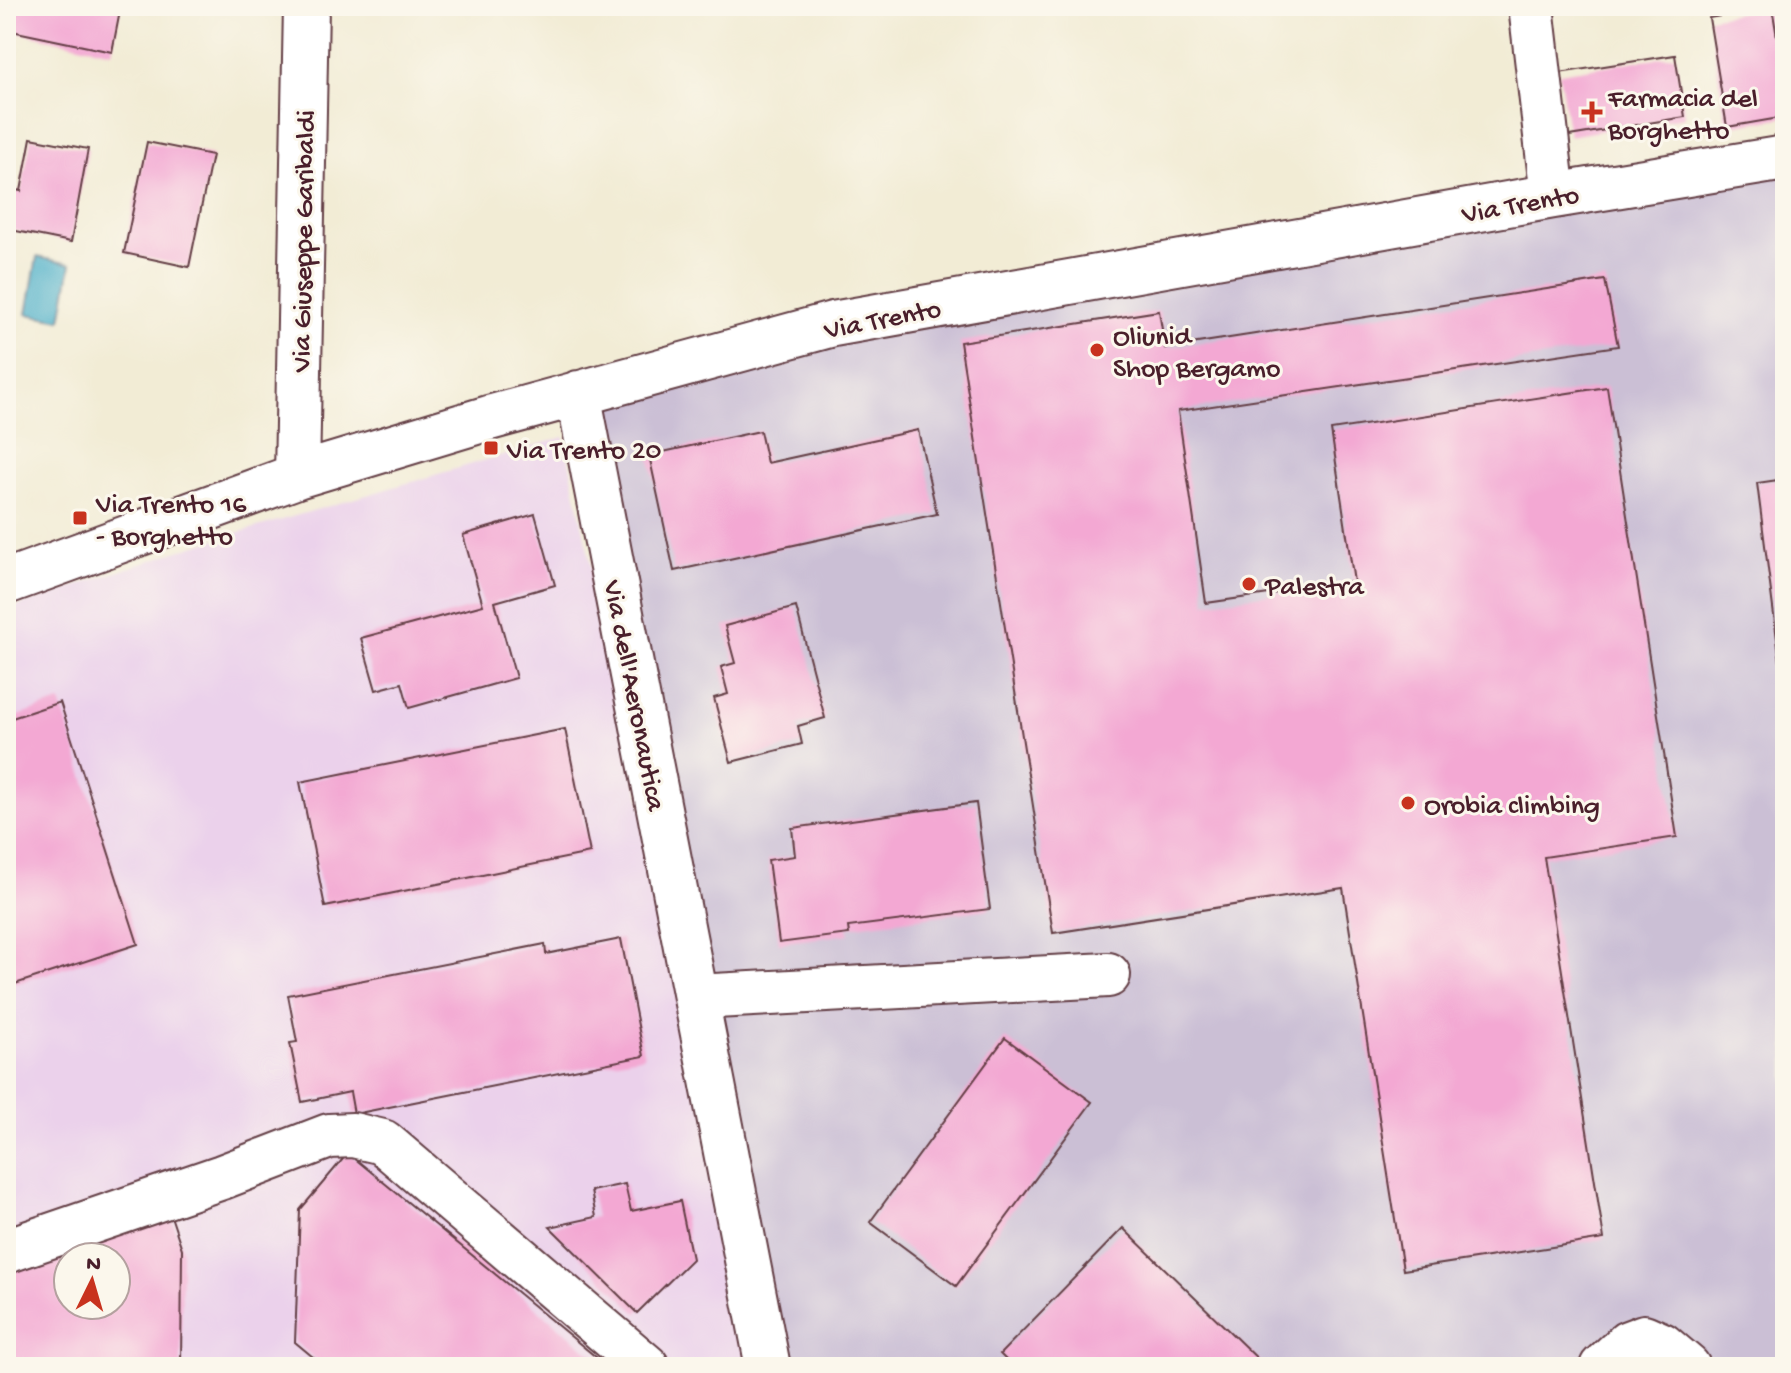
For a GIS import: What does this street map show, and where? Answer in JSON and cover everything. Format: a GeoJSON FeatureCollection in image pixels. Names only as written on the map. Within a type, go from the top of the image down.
{"type":"FeatureCollection","features":[{"type":"Feature","properties":{"kind":"street","name":"Via Giuseppe Garibaldi"},"geometry":{"type":"LineString","coordinates":[[297,476],[306,6]]}},
{"type":"Feature","properties":{"kind":"street"},"geometry":{"type":"LineString","coordinates":[[1531,6],[1553,196]]}},
{"type":"Feature","properties":{"kind":"street","name":"Via Trento"},"geometry":{"type":"LineString","coordinates":[[6,582],[297,476],[438,432],[833,324],[1553,196],[1785,158]]}},
{"type":"Feature","properties":{"kind":"street","name":"Via dell'Aeronautica"},"geometry":{"type":"LineString","coordinates":[[578,393],[768,1367]]}},
{"type":"Feature","properties":{"kind":"street"},"geometry":{"type":"LineString","coordinates":[[696,997],[1108,975]]}},
{"type":"Feature","properties":{"kind":"street"},"geometry":{"type":"LineString","coordinates":[[6,1251],[222,1177],[329,1136],[353,1135],[383,1142],[647,1367]]}},
{"type":"Feature","properties":{"kind":"street"},"geometry":{"type":"LineString","coordinates":[[1602,1367],[1628,1343],[1644,1337],[1662,1345],[1688,1367]]}},
{"type":"Feature","properties":{"kind":"shaded area"},"geometry":{"type":"Polygon","coordinates":[[[1785,168],[1785,1367],[778,1367],[589,402],[833,331],[1785,168]]]}},
{"type":"Feature","properties":{"kind":"shaded area"},"geometry":{"type":"Polygon","coordinates":[[[564,437],[760,1367],[6,1367],[6,610],[193,546],[564,437]]]}},
{"type":"Feature","properties":{"kind":"water"},"geometry":{"type":"Polygon","coordinates":[[[37,257],[71,264],[61,320],[27,314],[37,257]]]}},
{"type":"Feature","properties":{"kind":"building"},"geometry":{"type":"Polygon","coordinates":[[[12,6],[121,6],[112,52],[7,30],[12,6]]]}},
{"type":"Feature","properties":{"kind":"building"},"geometry":{"type":"Polygon","coordinates":[[[1772,7],[1779,49],[1785,48],[1785,117],[1727,127],[1709,18],[1772,7]]]}},
{"type":"Feature","properties":{"kind":"building"},"geometry":{"type":"Polygon","coordinates":[[[1675,55],[1685,117],[1569,136],[1559,73],[1675,55]]]}},
{"type":"Feature","properties":{"kind":"building"},"geometry":{"type":"Polygon","coordinates":[[[31,138],[88,149],[71,242],[6,229],[10,189],[21,191],[31,138]]]}},
{"type":"Feature","properties":{"kind":"building"},"geometry":{"type":"Polygon","coordinates":[[[147,142],[212,155],[189,267],[124,253],[147,142]]]}},
{"type":"Feature","properties":{"kind":"building"},"geometry":{"type":"Polygon","coordinates":[[[1605,280],[1618,346],[1178,411],[1206,603],[1354,582],[1331,430],[1607,387],[1677,837],[1544,857],[1604,1239],[1403,1270],[1343,888],[1053,933],[960,342],[1159,311],[1165,348],[1605,280]]]}},
{"type":"Feature","properties":{"kind":"building"},"geometry":{"type":"Polygon","coordinates":[[[918,430],[937,514],[674,571],[649,455],[760,431],[767,463],[918,430]]]}},
{"type":"Feature","properties":{"kind":"building"},"geometry":{"type":"Polygon","coordinates":[[[1785,479],[1785,686],[1783,686],[1757,483],[1785,479]]]}},
{"type":"Feature","properties":{"kind":"building"},"geometry":{"type":"Polygon","coordinates":[[[535,514],[555,585],[495,602],[516,678],[409,708],[402,683],[376,690],[361,638],[483,605],[463,535],[535,514]]]}},
{"type":"Feature","properties":{"kind":"building"},"geometry":{"type":"Polygon","coordinates":[[[796,607],[825,718],[798,726],[802,744],[731,762],[714,698],[728,694],[721,667],[735,663],[725,626],[796,607]]]}},
{"type":"Feature","properties":{"kind":"building"},"geometry":{"type":"Polygon","coordinates":[[[60,702],[138,944],[15,984],[6,957],[6,720],[60,702]]]}},
{"type":"Feature","properties":{"kind":"building"},"geometry":{"type":"Polygon","coordinates":[[[565,729],[590,853],[325,907],[300,782],[565,729]]]}},
{"type":"Feature","properties":{"kind":"building"},"geometry":{"type":"Polygon","coordinates":[[[976,803],[990,909],[848,927],[849,934],[779,943],[768,860],[795,856],[792,828],[976,803]]]}},
{"type":"Feature","properties":{"kind":"building"},"geometry":{"type":"Polygon","coordinates":[[[621,939],[644,1056],[354,1114],[350,1092],[302,1102],[290,1043],[297,1042],[288,995],[545,944],[546,954],[621,939]]]}},
{"type":"Feature","properties":{"kind":"building"},"geometry":{"type":"Polygon","coordinates":[[[1005,1038],[1092,1102],[956,1286],[870,1222],[1005,1038]]]}},
{"type":"Feature","properties":{"kind":"building"},"geometry":{"type":"Polygon","coordinates":[[[348,1153],[608,1367],[325,1367],[295,1342],[300,1210],[348,1153]]]}},
{"type":"Feature","properties":{"kind":"building"},"geometry":{"type":"Polygon","coordinates":[[[625,1184],[631,1211],[680,1201],[692,1259],[637,1313],[550,1227],[596,1217],[591,1191],[625,1184]]]}},
{"type":"Feature","properties":{"kind":"building"},"geometry":{"type":"Polygon","coordinates":[[[170,1213],[182,1249],[181,1367],[6,1367],[6,1266],[52,1251],[52,1321],[132,1321],[132,1241],[83,1241],[170,1213]]]}},
{"type":"Feature","properties":{"kind":"building"},"geometry":{"type":"Polygon","coordinates":[[[1123,1228],[1266,1367],[1013,1367],[1000,1354],[1123,1228]]]}},
{"type":"Feature","properties":{"kind":"place","name":"Farmacia del Borghetto"},"geometry":{"type":"Point","coordinates":[1592,112]}},
{"type":"Feature","properties":{"kind":"place","name":"Oliunid Shop Bergamo"},"geometry":{"type":"Point","coordinates":[1097,350]}},
{"type":"Feature","properties":{"kind":"place","name":"Via Trento 20"},"geometry":{"type":"Point","coordinates":[491,448]}},
{"type":"Feature","properties":{"kind":"place","name":"Via Trento 16 - Borghetto"},"geometry":{"type":"Point","coordinates":[80,518]}},
{"type":"Feature","properties":{"kind":"place","name":"Palestra"},"geometry":{"type":"Point","coordinates":[1249,584]}},
{"type":"Feature","properties":{"kind":"place","name":"Orobia climbing"},"geometry":{"type":"Point","coordinates":[1408,803]}}]}
